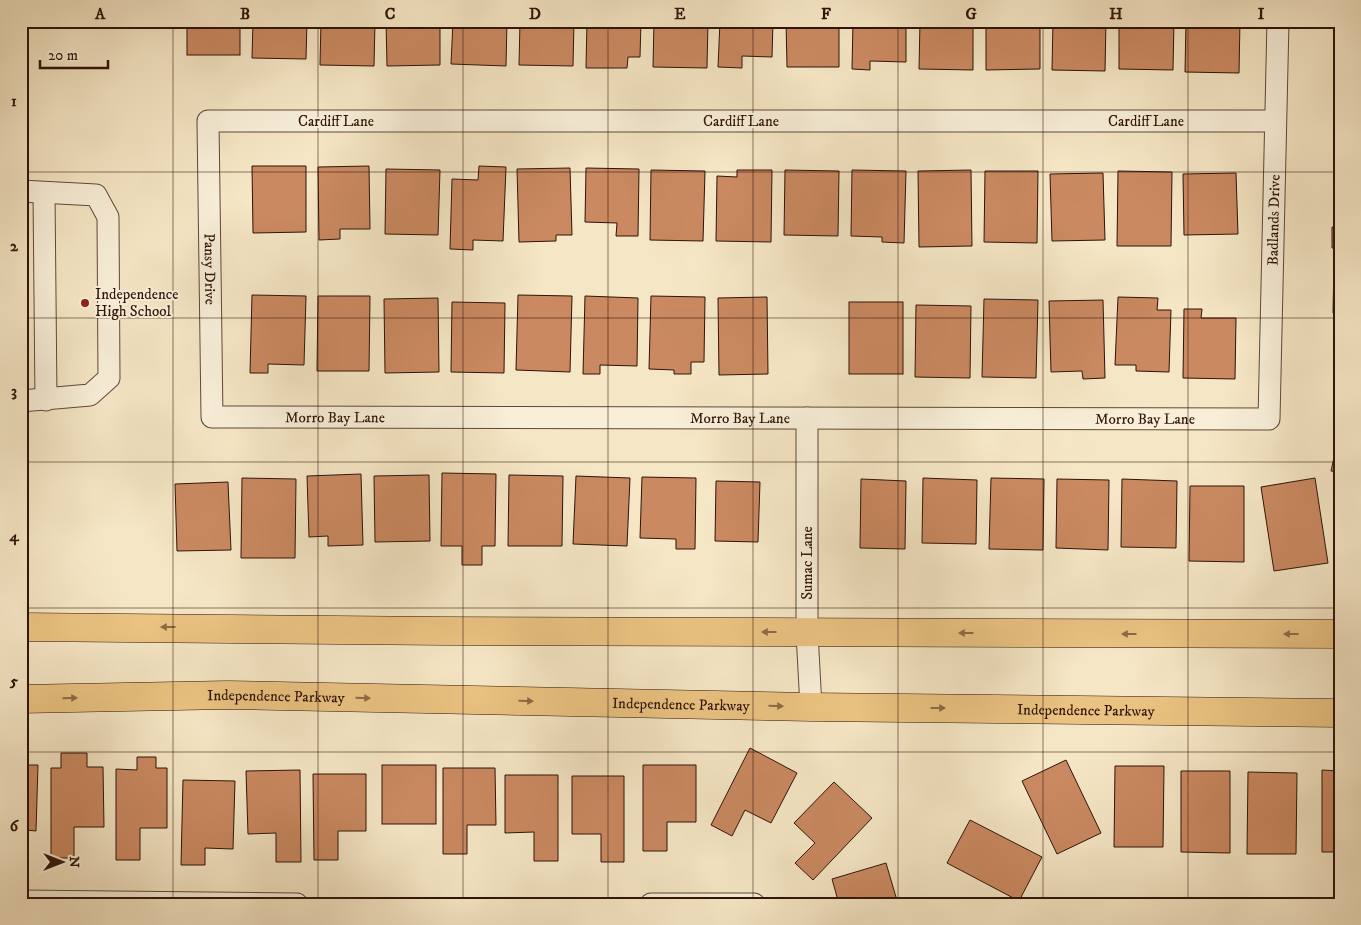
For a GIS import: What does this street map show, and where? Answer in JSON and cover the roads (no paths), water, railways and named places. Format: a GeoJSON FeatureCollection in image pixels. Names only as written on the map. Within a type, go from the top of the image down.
{"type":"FeatureCollection","features":[{"type":"Feature","properties":{"kind":"main road"},"geometry":{"type":"LineString","coordinates":[[21,627],[1340,634]]}},
{"type":"Feature","properties":{"kind":"main road","name":"Independence Parkway"},"geometry":{"type":"LineString","coordinates":[[21,699],[227,695],[811,707],[1340,713]]}},
{"type":"Feature","properties":{"kind":"street","name":"Badlands Drive"},"geometry":{"type":"LineString","coordinates":[[1269,419],[1278,21]]}},
{"type":"Feature","properties":{"kind":"street","name":"Cardiff Lane"},"geometry":{"type":"LineString","coordinates":[[208,121],[1275,121]]}},
{"type":"Feature","properties":{"kind":"street","name":"Pansy Drive"},"geometry":{"type":"LineString","coordinates":[[208,121],[212,417]]}},
{"type":"Feature","properties":{"kind":"street"},"geometry":{"type":"LineString","coordinates":[[21,192],[96,195],[108,216],[109,378],[90,395],[46,400],[21,400]]}},
{"type":"Feature","properties":{"kind":"street"},"geometry":{"type":"LineString","coordinates":[[44,193],[46,400]]}},
{"type":"Feature","properties":{"kind":"street","name":"Morro Bay Lane"},"geometry":{"type":"LineString","coordinates":[[212,417],[1269,419]]}},
{"type":"Feature","properties":{"kind":"street","name":"Sumac Lane"},"geometry":{"type":"LineString","coordinates":[[807,418],[807,632],[811,707]]}},
{"type":"Feature","properties":{"kind":"street"},"geometry":{"type":"LineString","coordinates":[[21,901],[297,904]]}},
{"type":"Feature","properties":{"kind":"street"},"geometry":{"type":"LineString","coordinates":[[651,904],[754,903]]}},
{"type":"Feature","properties":{"kind":"place","name":"Independence High School"},"geometry":{"type":"Point","coordinates":[85,303]}}]}
